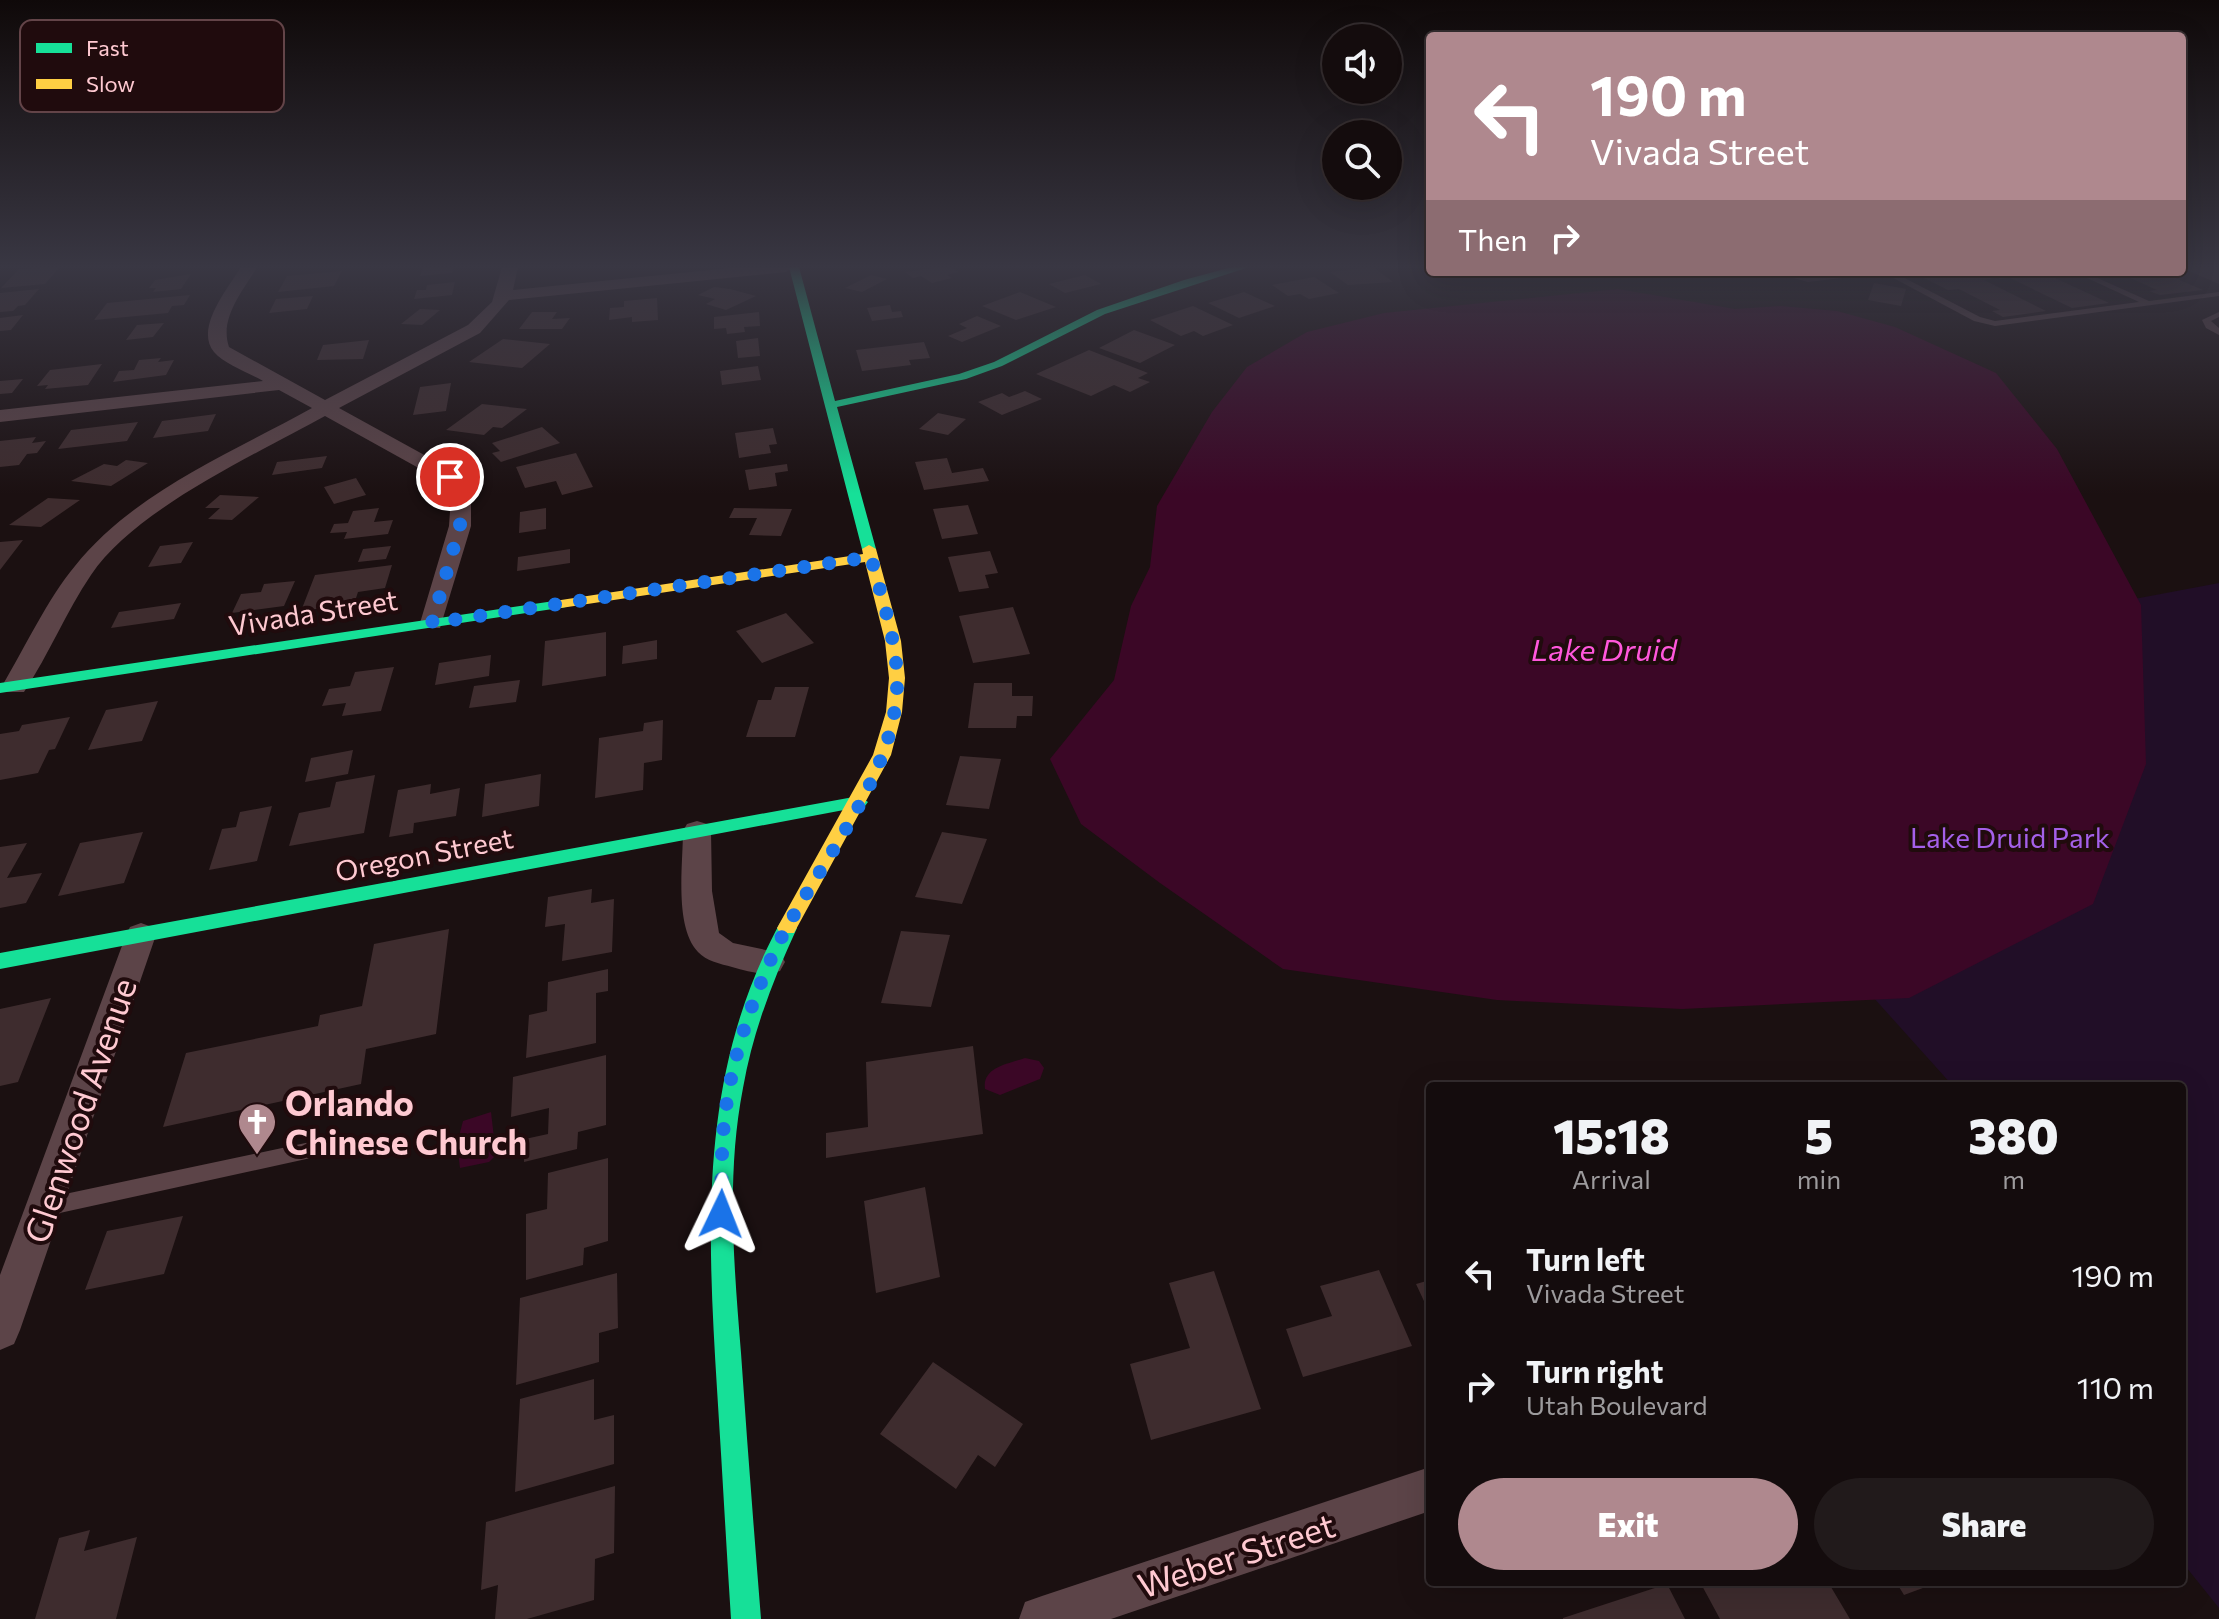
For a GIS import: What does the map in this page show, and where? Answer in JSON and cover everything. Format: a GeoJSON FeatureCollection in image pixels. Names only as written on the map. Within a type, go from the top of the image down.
{"type":"FeatureCollection","features":[{"type":"Feature","properties":{"kind":"street"},"geometry":{"type":"LineString","coordinates":[[217,343],[221,350],[450,477],[461,497],[460,526],[432,623]]}},
{"type":"Feature","properties":{"kind":"street"},"geometry":{"type":"LineString","coordinates":[[7,687],[82,571],[110,540],[153,505],[448,343]]}},
{"type":"Feature","properties":{"kind":"street"},"geometry":{"type":"LineString","coordinates":[[746,1619],[720,1241],[723,1134],[746,1019],[769,962],[882,755],[894,712],[897,678],[893,641],[815,343]]}},
{"type":"Feature","properties":{"kind":"street"},"geometry":{"type":"LineString","coordinates":[[832,405],[962,377],[998,364],[1040,343]]}},
{"type":"Feature","properties":{"kind":"street"},"geometry":{"type":"LineString","coordinates":[[0,416],[280,384]]}},
{"type":"Feature","properties":{"kind":"street","name":"Vivada Street"},"geometry":{"type":"LineString","coordinates":[[7,687],[871,557]]}},
{"type":"Feature","properties":{"kind":"street","name":"Oregon Street"},"geometry":{"type":"LineString","coordinates":[[0,961],[859,802]]}},
{"type":"Feature","properties":{"kind":"street"},"geometry":{"type":"LineString","coordinates":[[697,831],[700,928],[707,943],[729,954],[769,962]]}},
{"type":"Feature","properties":{"kind":"street","name":"Glenwood Avenue"},"geometry":{"type":"LineString","coordinates":[[0,1330],[141,935]]}},
{"type":"Feature","properties":{"kind":"street","name":"Weber Street"},"geometry":{"type":"LineString","coordinates":[[1042,1619],[1426,1490]]}},
{"type":"Feature","properties":{"kind":"lane"},"geometry":{"type":"LineString","coordinates":[[46,1207],[329,1146]]}},
{"type":"Feature","properties":{"kind":"green space","name":"Lake Druid Park"},"geometry":{"type":"Polygon","coordinates":[[[2219,583],[2219,1608],[2186,1567],[2186,1082],[1949,1082],[1605,699],[2219,583]]]}},
{"type":"Feature","properties":{"kind":"water","name":"Lake Druid"},"geometry":{"type":"Polygon","coordinates":[[[1289,343],[1929,343],[1996,373],[2057,449],[2141,605],[2146,764],[2093,904],[1909,998],[1682,1009],[1497,1000],[1283,969],[1081,824],[1050,759],[1114,680],[1131,606],[1150,567],[1157,506],[1212,412],[1247,367],[1289,343]]]}},
{"type":"Feature","properties":{"kind":"water"},"geometry":{"type":"Polygon","coordinates":[[[1025,1058],[1039,1061],[1044,1068],[1040,1079],[1000,1095],[985,1089],[985,1082],[992,1071],[1025,1058]]]}},
{"type":"Feature","properties":{"kind":"water"},"geometry":{"type":"Polygon","coordinates":[[[491,1112],[496,1155],[489,1162],[460,1168],[457,1144],[463,1121],[491,1112]]]}},
{"type":"Feature","properties":{"kind":"building"},"geometry":{"type":"Polygon","coordinates":[[[368,343],[363,359],[317,360],[323,345],[368,343]]]}},
{"type":"Feature","properties":{"kind":"building"},"geometry":{"type":"Polygon","coordinates":[[[498,343],[550,344],[522,368],[469,362],[498,343]]]}},
{"type":"Feature","properties":{"kind":"building"},"geometry":{"type":"Polygon","coordinates":[[[736,343],[759,343],[760,356],[738,358],[736,343]]]}},
{"type":"Feature","properties":{"kind":"building"},"geometry":{"type":"Polygon","coordinates":[[[924,343],[930,358],[909,360],[911,365],[862,371],[856,350],[924,343]]]}},
{"type":"Feature","properties":{"kind":"building"},"geometry":{"type":"Polygon","coordinates":[[[1110,343],[1175,345],[1140,363],[1099,348],[1110,343]]]}},
{"type":"Feature","properties":{"kind":"building"},"geometry":{"type":"Polygon","coordinates":[[[1089,350],[1148,373],[1138,378],[1150,382],[1130,392],[1114,385],[1091,396],[1036,374],[1089,350]]]}},
{"type":"Feature","properties":{"kind":"building"},"geometry":{"type":"Polygon","coordinates":[[[161,358],[158,362],[174,360],[166,375],[113,382],[119,371],[134,370],[139,360],[161,358]]]}},
{"type":"Feature","properties":{"kind":"building"},"geometry":{"type":"Polygon","coordinates":[[[102,364],[88,385],[45,389],[48,385],[37,386],[50,370],[102,364]]]}},
{"type":"Feature","properties":{"kind":"building"},"geometry":{"type":"Polygon","coordinates":[[[758,366],[761,380],[722,385],[720,371],[758,366]]]}},
{"type":"Feature","properties":{"kind":"building"},"geometry":{"type":"Polygon","coordinates":[[[23,379],[12,393],[0,394],[0,381],[23,379]]]}},
{"type":"Feature","properties":{"kind":"building"},"geometry":{"type":"Polygon","coordinates":[[[451,383],[446,411],[413,415],[420,387],[451,383]]]}},
{"type":"Feature","properties":{"kind":"building"},"geometry":{"type":"Polygon","coordinates":[[[1025,391],[1042,399],[1002,415],[978,402],[1002,393],[1009,397],[1025,391]]]}},
{"type":"Feature","properties":{"kind":"building"},"geometry":{"type":"Polygon","coordinates":[[[482,404],[527,409],[502,428],[493,427],[484,435],[446,430],[482,404]]]}},
{"type":"Feature","properties":{"kind":"building"},"geometry":{"type":"Polygon","coordinates":[[[938,413],[966,419],[948,435],[919,429],[938,413]]]}},
{"type":"Feature","properties":{"kind":"building"},"geometry":{"type":"Polygon","coordinates":[[[216,414],[208,431],[153,438],[162,421],[216,414]]]}},
{"type":"Feature","properties":{"kind":"building"},"geometry":{"type":"Polygon","coordinates":[[[138,422],[127,441],[58,449],[71,430],[138,422]]]}},
{"type":"Feature","properties":{"kind":"building"},"geometry":{"type":"Polygon","coordinates":[[[542,427],[560,443],[501,462],[492,453],[500,451],[492,443],[542,427]]]}},
{"type":"Feature","properties":{"kind":"building"},"geometry":{"type":"Polygon","coordinates":[[[773,428],[777,444],[769,445],[771,453],[739,458],[735,433],[773,428]]]}},
{"type":"Feature","properties":{"kind":"building"},"geometry":{"type":"Polygon","coordinates":[[[36,437],[32,443],[46,441],[37,453],[27,454],[19,465],[0,467],[0,441],[36,437]]]}},
{"type":"Feature","properties":{"kind":"building"},"geometry":{"type":"Polygon","coordinates":[[[576,453],[593,487],[562,495],[556,481],[525,488],[516,467],[576,453]]]}},
{"type":"Feature","properties":{"kind":"building"},"geometry":{"type":"Polygon","coordinates":[[[327,456],[322,468],[272,475],[277,462],[327,456]]]}},
{"type":"Feature","properties":{"kind":"building"},"geometry":{"type":"Polygon","coordinates":[[[947,458],[952,473],[983,468],[989,481],[924,490],[915,462],[947,458]]]}},
{"type":"Feature","properties":{"kind":"building"},"geometry":{"type":"Polygon","coordinates":[[[126,460],[148,463],[111,486],[71,481],[104,464],[117,466],[126,460]]]}},
{"type":"Feature","properties":{"kind":"building"},"geometry":{"type":"Polygon","coordinates":[[[787,464],[788,471],[775,473],[777,486],[749,490],[745,470],[787,464]]]}},
{"type":"Feature","properties":{"kind":"building"},"geometry":{"type":"Polygon","coordinates":[[[356,478],[366,495],[334,504],[324,487],[356,478]]]}},
{"type":"Feature","properties":{"kind":"building"},"geometry":{"type":"Polygon","coordinates":[[[220,495],[259,497],[232,520],[208,519],[220,508],[205,508],[220,495]]]}},
{"type":"Feature","properties":{"kind":"building"},"geometry":{"type":"Polygon","coordinates":[[[48,498],[80,500],[41,527],[9,525],[48,498]]]}},
{"type":"Feature","properties":{"kind":"building"},"geometry":{"type":"Polygon","coordinates":[[[968,505],[978,534],[942,539],[933,509],[968,505]]]}},
{"type":"Feature","properties":{"kind":"building"},"geometry":{"type":"Polygon","coordinates":[[[379,508],[374,522],[393,520],[388,534],[344,539],[347,532],[330,533],[334,524],[348,523],[353,511],[379,508]]]}},
{"type":"Feature","properties":{"kind":"building"},"geometry":{"type":"Polygon","coordinates":[[[546,508],[546,529],[519,533],[520,512],[546,508]]]}},
{"type":"Feature","properties":{"kind":"building"},"geometry":{"type":"Polygon","coordinates":[[[734,508],[792,509],[781,536],[749,535],[757,518],[729,518],[734,508]]]}},
{"type":"Feature","properties":{"kind":"building"},"geometry":{"type":"Polygon","coordinates":[[[23,540],[0,570],[0,542],[23,540]]]}},
{"type":"Feature","properties":{"kind":"building"},"geometry":{"type":"Polygon","coordinates":[[[193,542],[181,563],[148,567],[160,546],[193,542]]]}},
{"type":"Feature","properties":{"kind":"building"},"geometry":{"type":"Polygon","coordinates":[[[391,546],[386,559],[358,562],[363,549],[391,546]]]}},
{"type":"Feature","properties":{"kind":"building"},"geometry":{"type":"Polygon","coordinates":[[[570,549],[570,563],[517,571],[518,557],[570,549]]]}},
{"type":"Feature","properties":{"kind":"building"},"geometry":{"type":"Polygon","coordinates":[[[990,551],[998,573],[985,575],[989,588],[959,592],[948,557],[990,551]]]}},
{"type":"Feature","properties":{"kind":"building"},"geometry":{"type":"Polygon","coordinates":[[[392,565],[385,588],[358,592],[354,604],[301,611],[315,575],[392,565]]]}},
{"type":"Feature","properties":{"kind":"building"},"geometry":{"type":"Polygon","coordinates":[[[295,581],[284,606],[232,613],[241,594],[261,592],[264,584],[295,581]]]}},
{"type":"Feature","properties":{"kind":"building"},"geometry":{"type":"Polygon","coordinates":[[[181,603],[174,619],[111,628],[119,612],[181,603]]]}},
{"type":"Feature","properties":{"kind":"building"},"geometry":{"type":"Polygon","coordinates":[[[1013,607],[1030,654],[973,663],[959,616],[1013,607]]]}},
{"type":"Feature","properties":{"kind":"building"},"geometry":{"type":"Polygon","coordinates":[[[786,613],[814,643],[762,663],[736,631],[786,613]]]}},
{"type":"Feature","properties":{"kind":"building"},"geometry":{"type":"Polygon","coordinates":[[[606,632],[606,676],[542,686],[545,641],[606,632]]]}},
{"type":"Feature","properties":{"kind":"building"},"geometry":{"type":"Polygon","coordinates":[[[657,640],[657,659],[622,664],[623,646],[657,640]]]}},
{"type":"Feature","properties":{"kind":"building"},"geometry":{"type":"Polygon","coordinates":[[[491,655],[489,676],[435,685],[439,663],[491,655]]]}},
{"type":"Feature","properties":{"kind":"building"},"geometry":{"type":"Polygon","coordinates":[[[394,667],[381,711],[342,716],[346,703],[322,706],[329,689],[350,686],[355,672],[394,667]]]}},
{"type":"Feature","properties":{"kind":"building"},"geometry":{"type":"Polygon","coordinates":[[[520,680],[516,702],[469,708],[474,686],[520,680]]]}},
{"type":"Feature","properties":{"kind":"building"},"geometry":{"type":"Polygon","coordinates":[[[974,683],[1012,683],[1012,696],[1033,696],[1032,716],[1017,716],[1016,728],[968,728],[974,683]]]}},
{"type":"Feature","properties":{"kind":"building"},"geometry":{"type":"Polygon","coordinates":[[[775,687],[809,687],[795,737],[746,737],[758,700],[771,700],[775,687]]]}},
{"type":"Feature","properties":{"kind":"building"},"geometry":{"type":"Polygon","coordinates":[[[158,701],[142,741],[88,750],[106,710],[158,701]]]}},
{"type":"Feature","properties":{"kind":"building"},"geometry":{"type":"Polygon","coordinates":[[[70,717],[55,749],[49,750],[38,773],[0,780],[0,734],[19,731],[22,725],[70,717]]]}},
{"type":"Feature","properties":{"kind":"building"},"geometry":{"type":"Polygon","coordinates":[[[663,720],[662,760],[644,763],[643,790],[595,798],[599,738],[643,731],[644,723],[663,720]]]}},
{"type":"Feature","properties":{"kind":"building"},"geometry":{"type":"Polygon","coordinates":[[[353,750],[348,774],[305,782],[311,758],[353,750]]]}},
{"type":"Feature","properties":{"kind":"building"},"geometry":{"type":"Polygon","coordinates":[[[960,756],[1001,759],[989,809],[946,805],[960,756]]]}},
{"type":"Feature","properties":{"kind":"building"},"geometry":{"type":"Polygon","coordinates":[[[541,774],[539,806],[482,817],[485,784],[541,774]]]}},
{"type":"Feature","properties":{"kind":"building"},"geometry":{"type":"Polygon","coordinates":[[[375,775],[364,833],[289,846],[299,813],[330,807],[336,782],[375,775]]]}},
{"type":"Feature","properties":{"kind":"building"},"geometry":{"type":"Polygon","coordinates":[[[431,784],[430,794],[460,788],[456,816],[414,823],[413,833],[389,837],[398,790],[431,784]]]}},
{"type":"Feature","properties":{"kind":"building"},"geometry":{"type":"Polygon","coordinates":[[[272,806],[257,861],[209,870],[222,829],[236,827],[240,812],[272,806]]]}},
{"type":"Feature","properties":{"kind":"building"},"geometry":{"type":"Polygon","coordinates":[[[143,832],[124,883],[58,896],[80,843],[143,832]]]}},
{"type":"Feature","properties":{"kind":"building"},"geometry":{"type":"Polygon","coordinates":[[[942,832],[987,839],[962,904],[915,897],[942,832]]]}},
{"type":"Feature","properties":{"kind":"building"},"geometry":{"type":"Polygon","coordinates":[[[27,843],[7,878],[42,873],[26,903],[0,908],[0,847],[27,843]]]}},
{"type":"Feature","properties":{"kind":"building"},"geometry":{"type":"Polygon","coordinates":[[[592,889],[591,903],[614,899],[612,952],[562,961],[565,924],[545,927],[548,897],[592,889]]]}},
{"type":"Feature","properties":{"kind":"building"},"geometry":{"type":"Polygon","coordinates":[[[449,929],[436,1034],[366,1049],[361,1084],[163,1127],[186,1053],[318,1026],[320,1015],[362,1006],[374,944],[449,929]]]}},
{"type":"Feature","properties":{"kind":"building"},"geometry":{"type":"Polygon","coordinates":[[[901,931],[950,935],[931,1007],[881,1003],[901,931]]]}},
{"type":"Feature","properties":{"kind":"building"},"geometry":{"type":"Polygon","coordinates":[[[608,969],[608,991],[596,993],[596,1043],[526,1058],[529,1015],[547,1011],[548,982],[608,969]]]}},
{"type":"Feature","properties":{"kind":"building"},"geometry":{"type":"Polygon","coordinates":[[[51,998],[18,1082],[0,1086],[0,1009],[51,998]]]}},
{"type":"Feature","properties":{"kind":"building"},"geometry":{"type":"Polygon","coordinates":[[[973,1046],[983,1134],[826,1158],[826,1133],[868,1127],[866,1062],[973,1046]]]}},
{"type":"Feature","properties":{"kind":"building"},"geometry":{"type":"Polygon","coordinates":[[[606,1055],[606,1125],[578,1132],[577,1149],[524,1162],[525,1139],[548,1134],[549,1108],[511,1117],[513,1077],[606,1055]]]}},
{"type":"Feature","properties":{"kind":"building"},"geometry":{"type":"Polygon","coordinates":[[[608,1158],[608,1241],[584,1248],[583,1265],[526,1280],[526,1214],[547,1209],[548,1173],[608,1158]]]}},
{"type":"Feature","properties":{"kind":"building"},"geometry":{"type":"Polygon","coordinates":[[[925,1187],[940,1277],[876,1293],[864,1201],[925,1187]]]}},
{"type":"Feature","properties":{"kind":"building"},"geometry":{"type":"Polygon","coordinates":[[[183,1216],[164,1274],[85,1290],[107,1231],[183,1216]]]}},
{"type":"Feature","properties":{"kind":"building"},"geometry":{"type":"Polygon","coordinates":[[[1379,1270],[1412,1346],[1303,1377],[1286,1329],[1332,1316],[1320,1286],[1379,1270]]]}},
{"type":"Feature","properties":{"kind":"building"},"geometry":{"type":"Polygon","coordinates":[[[1214,1271],[1261,1409],[1151,1440],[1130,1364],[1190,1348],[1169,1283],[1214,1271]]]}},
{"type":"Feature","properties":{"kind":"building"},"geometry":{"type":"Polygon","coordinates":[[[617,1273],[618,1328],[599,1333],[599,1362],[516,1385],[520,1298],[617,1273]]]}},
{"type":"Feature","properties":{"kind":"building"},"geometry":{"type":"Polygon","coordinates":[[[1426,1281],[1426,1305],[1416,1284],[1426,1281]]]}},
{"type":"Feature","properties":{"kind":"building"},"geometry":{"type":"Polygon","coordinates":[[[933,1362],[1023,1424],[995,1467],[978,1455],[956,1489],[880,1434],[933,1362]]]}},
{"type":"Feature","properties":{"kind":"building"},"geometry":{"type":"Polygon","coordinates":[[[594,1379],[594,1420],[614,1415],[614,1464],[515,1492],[520,1399],[594,1379]]]}},
{"type":"Feature","properties":{"kind":"building"},"geometry":{"type":"Polygon","coordinates":[[[615,1486],[614,1553],[595,1559],[594,1600],[527,1619],[495,1619],[498,1585],[481,1590],[486,1522],[615,1486]]]}},
{"type":"Feature","properties":{"kind":"building"},"geometry":{"type":"Polygon","coordinates":[[[90,1530],[84,1551],[137,1537],[116,1619],[35,1619],[59,1538],[90,1530]]]}},
{"type":"Feature","properties":{"kind":"building"},"geometry":{"type":"Polygon","coordinates":[[[1668,1586],[1685,1619],[1563,1619],[1668,1586]]]}},
{"type":"Feature","properties":{"kind":"building"},"geometry":{"type":"Polygon","coordinates":[[[1702,1586],[1830,1586],[1850,1619],[1720,1619],[1702,1586]]]}},
{"type":"Feature","properties":{"kind":"building"},"geometry":{"type":"Polygon","coordinates":[[[1898,1586],[1928,1586],[1904,1595],[1898,1586]]]}},
{"type":"Feature","properties":{"kind":"traffic: fast"},"geometry":{"type":"LineString","coordinates":[[814,343],[869,549]]}},
{"type":"Feature","properties":{"kind":"traffic: fast"},"geometry":{"type":"LineString","coordinates":[[832,405],[962,377],[998,364],[1040,343]]}},
{"type":"Feature","properties":{"kind":"traffic: fast"},"geometry":{"type":"LineString","coordinates":[[0,688],[561,604]]}},
{"type":"Feature","properties":{"kind":"traffic: fast"},"geometry":{"type":"LineString","coordinates":[[0,961],[859,802]]}},
{"type":"Feature","properties":{"kind":"traffic: fast"},"geometry":{"type":"LineString","coordinates":[[746,1619],[722,1255],[724,1144],[731,1090],[743,1036],[761,982],[787,928]]}},
{"type":"Feature","properties":{"kind":"traffic: slow"},"geometry":{"type":"LineString","coordinates":[[787,928],[882,755],[894,712],[897,678],[893,641],[869,549]]}},
{"type":"Feature","properties":{"kind":"traffic: slow"},"geometry":{"type":"LineString","coordinates":[[561,604],[871,557]]}},
{"type":"Feature","properties":{"kind":"place","name":"Orlando Chinese Church"},"geometry":{"type":"Point","coordinates":[257,1156]}},
{"type":"Feature","properties":{"kind":"route"},"geometry":{"type":"LineString","coordinates":[[450,477],[461,497],[460,526],[432,623],[871,557],[893,641],[897,678],[894,712],[882,755],[769,962],[746,1019],[734,1066],[723,1134],[721,1214]]}}]}
